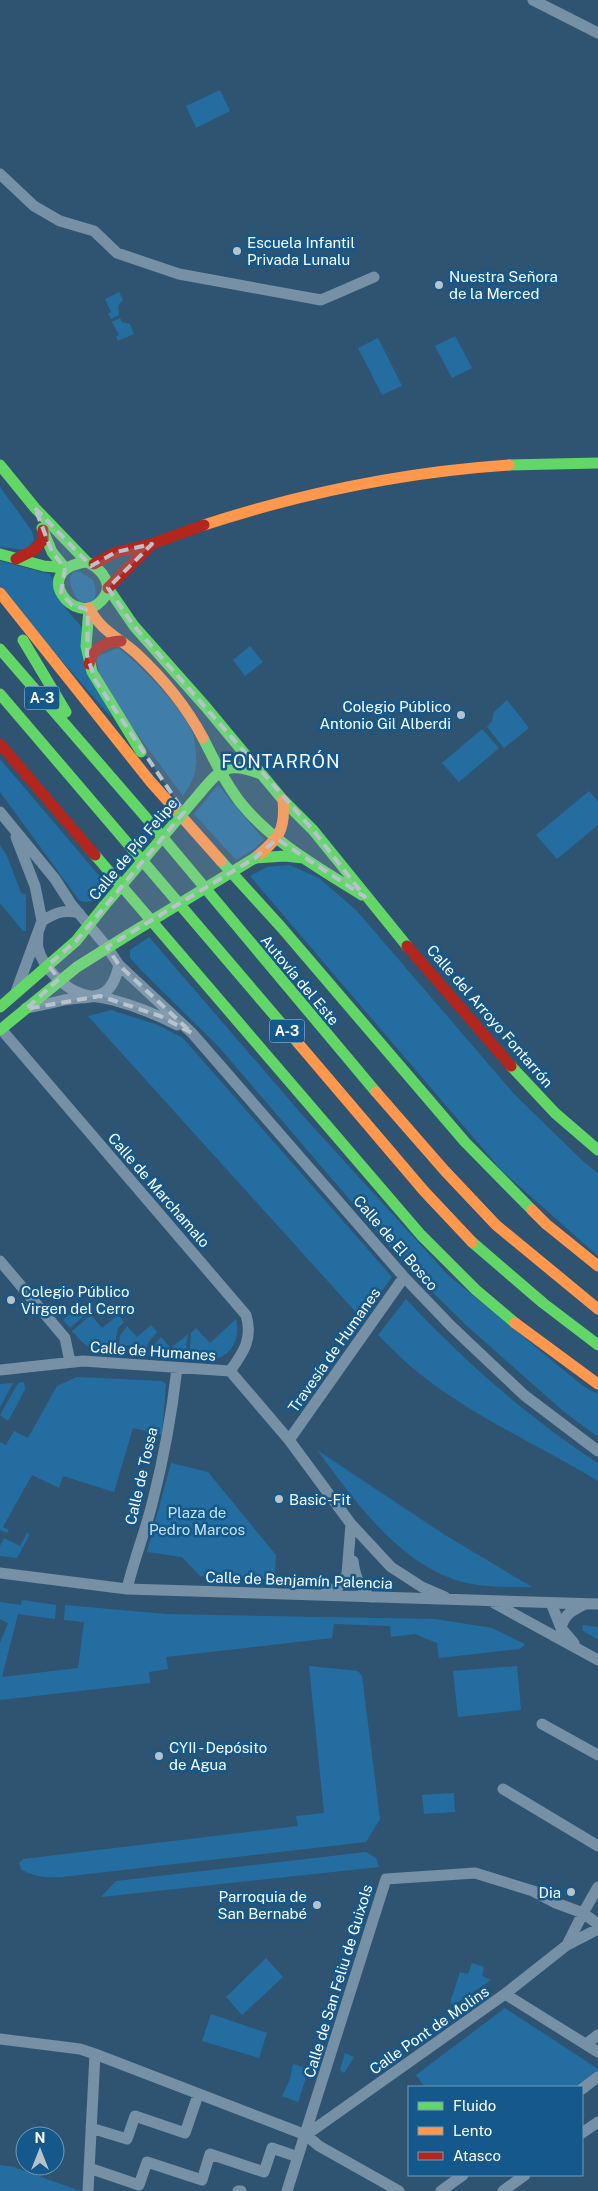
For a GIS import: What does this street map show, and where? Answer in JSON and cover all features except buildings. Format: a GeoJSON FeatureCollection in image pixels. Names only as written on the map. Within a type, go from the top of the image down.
{"type":"FeatureCollection","features":[{"type":"Feature","properties":{"kind":"main road"},"geometry":{"type":"LineString","coordinates":[[152,544],[108,588],[96,606],[89,608],[72,605],[61,593],[60,584],[65,568],[71,564],[91,563],[116,552],[152,544],[263,507],[347,488],[428,474],[511,465],[598,463]]}},
{"type":"Feature","properties":{"kind":"main road"},"geometry":{"type":"LineString","coordinates":[[0,465],[35,508],[91,563],[104,572],[108,588]]}},
{"type":"Feature","properties":{"kind":"main road"},"geometry":{"type":"LineString","coordinates":[[35,508],[52,552],[65,568]]}},
{"type":"Feature","properties":{"kind":"main road"},"geometry":{"type":"LineString","coordinates":[[16,559],[34,550],[43,540],[43,530]]}},
{"type":"Feature","properties":{"kind":"main road"},"geometry":{"type":"LineString","coordinates":[[0,554],[44,566],[65,568]]}},
{"type":"Feature","properties":{"kind":"main road","name":"Calle del Arroyo Fontarrón"},"geometry":{"type":"LineString","coordinates":[[108,588],[134,626],[205,706],[283,800],[313,830],[365,897],[510,1065],[555,1113],[598,1150]]}},
{"type":"Feature","properties":{"kind":"main road"},"geometry":{"type":"LineString","coordinates":[[0,593],[150,781],[215,852],[465,1142],[546,1224],[598,1266]]}},
{"type":"Feature","properties":{"kind":"main road"},"geometry":{"type":"LineString","coordinates":[[0,604],[36,661],[83,747]]}},
{"type":"Feature","properties":{"kind":"main road"},"geometry":{"type":"LineString","coordinates":[[89,608],[86,646],[89,664],[95,680],[157,776],[215,852]]}},
{"type":"Feature","properties":{"kind":"main road","name":"Calle del Arroyo Fontarrón"},"geometry":{"type":"LineString","coordinates":[[89,608],[97,623],[155,671],[180,701],[219,770],[240,802],[277,839],[303,858],[365,897]]}},
{"type":"Feature","properties":{"kind":"main road"},"geometry":{"type":"LineString","coordinates":[[89,664],[94,650],[102,644],[120,641]]}},
{"type":"Feature","properties":{"kind":"main road","name":"Autovía del Este"},"geometry":{"type":"LineString","coordinates":[[0,649],[148,821],[334,1044],[445,1171],[496,1225],[562,1282],[598,1309]]}},
{"type":"Feature","properties":{"kind":"main road","name":"A-3"},"geometry":{"type":"LineString","coordinates":[[0,694],[424,1192],[477,1247],[543,1303],[598,1345]]}},
{"type":"Feature","properties":{"kind":"main road"},"geometry":{"type":"LineString","coordinates":[[0,744],[421,1235],[504,1316],[598,1384]]}},
{"type":"Feature","properties":{"kind":"main road"},"geometry":{"type":"LineString","coordinates":[[200,793],[207,774],[206,744]]}},
{"type":"Feature","properties":{"kind":"main road"},"geometry":{"type":"LineString","coordinates":[[200,793],[219,770],[233,766],[244,767],[261,774]]}},
{"type":"Feature","properties":{"kind":"main road","name":"Calle de Pío Felipe"},"geometry":{"type":"LineString","coordinates":[[0,1007],[76,940],[200,793]]}},
{"type":"Feature","properties":{"kind":"main road"},"geometry":{"type":"LineString","coordinates":[[3,1032],[26,1008],[59,979],[107,947],[255,858],[277,839],[284,826],[283,800]]}},
{"type":"Feature","properties":{"kind":"main road","name":"Calle del Arroyo Fontarrón"},"geometry":{"type":"LineString","coordinates":[[255,858],[285,856],[303,858]]}},
{"type":"Feature","properties":{"kind":"street"},"geometry":{"type":"LineString","coordinates":[[534,0],[598,33]]}},
{"type":"Feature","properties":{"kind":"street"},"geometry":{"type":"LineString","coordinates":[[0,174],[34,206],[60,221],[94,231],[117,253],[179,274],[321,300],[374,277]]}},
{"type":"Feature","properties":{"kind":"street"},"geometry":{"type":"LineString","coordinates":[[0,812],[79,913]]}},
{"type":"Feature","properties":{"kind":"street"},"geometry":{"type":"LineString","coordinates":[[8,822],[25,858],[35,886],[42,921]]}},
{"type":"Feature","properties":{"kind":"street","name":"Calle de Pío Felipe"},"geometry":{"type":"LineString","coordinates":[[15,994],[42,921],[60,912],[69,910],[79,913],[120,965]]}},
{"type":"Feature","properties":{"kind":"street"},"geometry":{"type":"LineString","coordinates":[[38,933],[38,948],[48,965],[66,987],[83,994],[100,996]]}},
{"type":"Feature","properties":{"kind":"street"},"geometry":{"type":"LineString","coordinates":[[26,1008],[100,996],[116,980],[120,965]]}},
{"type":"Feature","properties":{"kind":"street","name":"Calle de El Bosco"},"geometry":{"type":"LineString","coordinates":[[120,965],[192,1033],[404,1278],[451,1326],[524,1395],[598,1451]]}},
{"type":"Feature","properties":{"kind":"street","name":"Calle de El Bosco"},"geometry":{"type":"LineString","coordinates":[[100,996],[160,1016],[192,1033]]}},
{"type":"Feature","properties":{"kind":"street","name":"Calle de Marchamalo"},"geometry":{"type":"LineString","coordinates":[[3,1032],[246,1315],[250,1337],[230,1371]]}},
{"type":"Feature","properties":{"kind":"street"},"geometry":{"type":"LineString","coordinates":[[0,1261],[65,1338],[70,1362]]}},
{"type":"Feature","properties":{"kind":"street","name":"Travesía de Humanes"},"geometry":{"type":"LineString","coordinates":[[289,1440],[404,1278]]}},
{"type":"Feature","properties":{"kind":"street","name":"Calle de Humanes"},"geometry":{"type":"LineString","coordinates":[[0,1370],[70,1362],[230,1371],[289,1440],[350,1524],[391,1567],[422,1587],[451,1600]]}},
{"type":"Feature","properties":{"kind":"street","name":"Calle de Tossa"},"geometry":{"type":"LineString","coordinates":[[127,1589],[149,1514],[164,1453],[177,1368]]}},
{"type":"Feature","properties":{"kind":"street"},"geometry":{"type":"LineString","coordinates":[[322,1595],[339,1586],[347,1574],[350,1524]]}},
{"type":"Feature","properties":{"kind":"street"},"geometry":{"type":"LineString","coordinates":[[350,1524],[354,1574],[359,1585],[370,1597]]}},
{"type":"Feature","properties":{"kind":"street","name":"Calle de Benjamín Palencia"},"geometry":{"type":"LineString","coordinates":[[0,1573],[127,1589],[598,1604]]}},
{"type":"Feature","properties":{"kind":"street"},"geometry":{"type":"LineString","coordinates":[[492,1601],[598,1660]]}},
{"type":"Feature","properties":{"kind":"street"},"geometry":{"type":"LineString","coordinates":[[551,1603],[561,1628],[578,1648]]}},
{"type":"Feature","properties":{"kind":"street"},"geometry":{"type":"LineString","coordinates":[[561,1628],[563,1619],[570,1611],[585,1604]]}},
{"type":"Feature","properties":{"kind":"street"},"geometry":{"type":"LineString","coordinates":[[542,1724],[598,1755]]}},
{"type":"Feature","properties":{"kind":"street"},"geometry":{"type":"LineString","coordinates":[[503,1789],[598,1846]]}},
{"type":"Feature","properties":{"kind":"street","name":"Calle de San Feliu de Guixols"},"geometry":{"type":"LineString","coordinates":[[287,2191],[386,1879],[475,1873],[533,1891],[556,1904],[583,1913],[598,1924]]}},
{"type":"Feature","properties":{"kind":"street","name":"Calle Pont de Molins"},"geometry":{"type":"LineString","coordinates":[[567,1945],[598,1887]]}},
{"type":"Feature","properties":{"kind":"street","name":"Calle Pont de Molins"},"geometry":{"type":"LineString","coordinates":[[306,2135],[505,1994],[567,1945],[598,1930]]}},
{"type":"Feature","properties":{"kind":"street"},"geometry":{"type":"LineString","coordinates":[[505,1994],[598,2052]]}},
{"type":"Feature","properties":{"kind":"street"},"geometry":{"type":"LineString","coordinates":[[586,2044],[598,2035]]}},
{"type":"Feature","properties":{"kind":"street"},"geometry":{"type":"LineString","coordinates":[[0,2039],[80,2049],[95,2054],[306,2135],[319,2146],[398,2191]]}},
{"type":"Feature","properties":{"kind":"street"},"geometry":{"type":"LineString","coordinates":[[88,2191],[95,2054]]}},
{"type":"Feature","properties":{"kind":"street"},"geometry":{"type":"LineString","coordinates":[[583,2087],[598,2077]]}},
{"type":"Feature","properties":{"kind":"street"},"geometry":{"type":"LineString","coordinates":[[91,2128],[127,2140],[135,2116],[185,2133],[198,2094]]}},
{"type":"Feature","properties":{"kind":"street"},"geometry":{"type":"LineString","coordinates":[[583,2133],[598,2122]]}},
{"type":"Feature","properties":{"kind":"street"},"geometry":{"type":"LineString","coordinates":[[89,2168],[140,2185],[147,2162],[202,2180],[210,2154],[264,2172],[272,2148],[298,2157]]}},
{"type":"Feature","properties":{"kind":"street"},"geometry":{"type":"LineString","coordinates":[[440,2191],[462,2176]]}},
{"type":"Feature","properties":{"kind":"street"},"geometry":{"type":"LineString","coordinates":[[503,2191],[524,2176]]}},
{"type":"Feature","properties":{"kind":"highlighted area"},"geometry":{"type":"Polygon","coordinates":[[[35,508],[91,566],[116,552],[152,544],[108,588],[134,626],[313,830],[365,897],[277,839],[255,858],[107,947],[119,965],[192,1033],[160,1016],[100,996],[26,1009],[59,979],[48,965],[76,941],[184,812],[95,680],[87,655],[88,610],[72,605],[61,593],[65,568],[52,552],[35,508]]]}},
{"type":"Feature","properties":{"kind":"green space"},"geometry":{"type":"Polygon","coordinates":[[[220,90],[230,111],[196,128],[186,106],[220,90]]]}},
{"type":"Feature","properties":{"kind":"green space"},"geometry":{"type":"Polygon","coordinates":[[[119,292],[123,300],[118,306],[119,315],[111,319],[108,314],[111,312],[105,299],[119,292]]]}},
{"type":"Feature","properties":{"kind":"green space"},"geometry":{"type":"Polygon","coordinates":[[[120,318],[122,322],[130,324],[134,334],[118,341],[116,336],[119,335],[112,322],[120,318]]]}},
{"type":"Feature","properties":{"kind":"green space"},"geometry":{"type":"Polygon","coordinates":[[[455,336],[472,368],[452,378],[435,346],[455,336]]]}},
{"type":"Feature","properties":{"kind":"green space"},"geometry":{"type":"Polygon","coordinates":[[[378,338],[402,386],[382,395],[358,348],[378,338]]]}},
{"type":"Feature","properties":{"kind":"green space"},"geometry":{"type":"Polygon","coordinates":[[[0,487],[32,531],[34,540],[26,550],[0,547],[0,487]]]}},
{"type":"Feature","properties":{"kind":"green space"},"geometry":{"type":"Polygon","coordinates":[[[0,561],[50,574],[65,608],[80,625],[111,717],[0,590],[0,561]]]}},
{"type":"Feature","properties":{"kind":"green space"},"geometry":{"type":"Polygon","coordinates":[[[79,571],[93,580],[95,597],[92,603],[79,601],[71,587],[70,579],[73,572],[79,571]]]}},
{"type":"Feature","properties":{"kind":"green space"},"geometry":{"type":"Polygon","coordinates":[[[250,646],[263,662],[245,676],[233,660],[250,646]]]}},
{"type":"Feature","properties":{"kind":"green space"},"geometry":{"type":"Polygon","coordinates":[[[118,648],[137,664],[160,688],[181,713],[193,734],[196,754],[195,769],[191,782],[183,796],[101,685],[96,657],[118,648]]]}},
{"type":"Feature","properties":{"kind":"green space"},"geometry":{"type":"Polygon","coordinates":[[[507,700],[529,728],[504,748],[487,727],[492,721],[494,712],[507,700]]]}},
{"type":"Feature","properties":{"kind":"green space"},"geometry":{"type":"Polygon","coordinates":[[[482,729],[499,748],[459,782],[442,763],[482,729]]]}},
{"type":"Feature","properties":{"kind":"green space"},"geometry":{"type":"Polygon","coordinates":[[[0,759],[107,885],[92,901],[84,902],[79,900],[0,792],[0,759]]]}},
{"type":"Feature","properties":{"kind":"green space"},"geometry":{"type":"Polygon","coordinates":[[[218,785],[264,840],[254,849],[236,860],[194,814],[218,785]]]}},
{"type":"Feature","properties":{"kind":"green space"},"geometry":{"type":"Polygon","coordinates":[[[589,791],[598,801],[598,825],[557,859],[536,835],[589,791]]]}},
{"type":"Feature","properties":{"kind":"green space"},"geometry":{"type":"Polygon","coordinates":[[[0,845],[7,856],[21,893],[26,895],[26,931],[23,931],[0,903],[0,845]]]}},
{"type":"Feature","properties":{"kind":"green space"},"geometry":{"type":"Polygon","coordinates":[[[289,865],[319,878],[357,911],[514,1094],[585,1163],[598,1173],[598,1256],[502,1171],[250,876],[267,867],[289,865]]]}},
{"type":"Feature","properties":{"kind":"green space"},"geometry":{"type":"Polygon","coordinates":[[[149,937],[305,1118],[448,1275],[583,1386],[598,1394],[598,1437],[563,1411],[467,1326],[410,1270],[218,1046],[130,958],[130,950],[149,937]]]}},
{"type":"Feature","properties":{"kind":"green space"},"geometry":{"type":"Polygon","coordinates":[[[111,1010],[158,1025],[183,1038],[392,1277],[362,1319],[88,1016],[111,1010]]]}},
{"type":"Feature","properties":{"kind":"green space"},"geometry":{"type":"Polygon","coordinates":[[[406,1299],[450,1344],[497,1387],[546,1427],[598,1463],[598,1481],[477,1413],[453,1398],[401,1358],[378,1335],[406,1299]]]}},
{"type":"Feature","properties":{"kind":"green space"},"geometry":{"type":"Polygon","coordinates":[[[81,1305],[88,1312],[70,1328],[63,1320],[81,1305]]]}},
{"type":"Feature","properties":{"kind":"green space"},"geometry":{"type":"Polygon","coordinates":[[[91,1315],[102,1328],[118,1315],[124,1322],[118,1328],[115,1344],[101,1343],[100,1351],[95,1350],[84,1343],[72,1331],[91,1315]]]}},
{"type":"Feature","properties":{"kind":"green space"},"geometry":{"type":"Polygon","coordinates":[[[236,1319],[237,1335],[228,1352],[215,1359],[207,1360],[207,1352],[190,1350],[191,1333],[196,1328],[210,1343],[236,1319]]]}},
{"type":"Feature","properties":{"kind":"green space"},"geometry":{"type":"Polygon","coordinates":[[[151,1325],[157,1332],[148,1343],[145,1354],[133,1354],[133,1346],[119,1345],[120,1336],[127,1326],[137,1337],[151,1325]]]}},
{"type":"Feature","properties":{"kind":"green space"},"geometry":{"type":"Polygon","coordinates":[[[188,1334],[186,1350],[175,1349],[174,1357],[150,1355],[152,1348],[161,1337],[171,1348],[188,1334]]]}},
{"type":"Feature","properties":{"kind":"green space"},"geometry":{"type":"Polygon","coordinates":[[[77,1377],[162,1381],[166,1384],[162,1435],[133,1428],[114,1492],[63,1476],[59,1488],[32,1475],[3,1527],[9,1530],[7,1533],[0,1530],[0,1442],[6,1445],[14,1431],[28,1438],[57,1386],[77,1377]]]}},
{"type":"Feature","properties":{"kind":"green space"},"geometry":{"type":"Polygon","coordinates":[[[24,1382],[25,1390],[8,1421],[0,1415],[18,1383],[24,1382]]]}},
{"type":"Feature","properties":{"kind":"green space"},"geometry":{"type":"Polygon","coordinates":[[[13,1383],[0,1407],[0,1384],[13,1383]]]}},
{"type":"Feature","properties":{"kind":"green space"},"geometry":{"type":"Polygon","coordinates":[[[317,1450],[445,1535],[532,1587],[492,1586],[462,1582],[432,1569],[412,1557],[376,1525],[317,1450]]]}},
{"type":"Feature","properties":{"kind":"green space","name":"Plaza de Pedro Marcos"},"geometry":{"type":"Polygon","coordinates":[[[171,1463],[208,1472],[276,1555],[275,1579],[200,1576],[182,1557],[147,1552],[171,1463]]]}},
{"type":"Feature","properties":{"kind":"green space"},"geometry":{"type":"Polygon","coordinates":[[[27,1533],[30,1534],[17,1558],[0,1556],[0,1546],[4,1538],[20,1546],[27,1533]]]}},
{"type":"Feature","properties":{"kind":"green space"},"geometry":{"type":"Polygon","coordinates":[[[22,1600],[56,1605],[55,1619],[18,1614],[2,1677],[78,1668],[84,1622],[64,1620],[65,1605],[166,1614],[435,1619],[492,1628],[525,1644],[520,1649],[439,1658],[437,1643],[415,1634],[391,1637],[390,1626],[334,1624],[332,1638],[166,1657],[168,1669],[149,1672],[150,1683],[0,1700],[0,1643],[8,1623],[0,1619],[0,1602],[21,1605],[22,1600]]]}},
{"type":"Feature","properties":{"kind":"green space"},"geometry":{"type":"Polygon","coordinates":[[[583,1625],[598,1627],[598,1640],[582,1630],[583,1625]]]}},
{"type":"Feature","properties":{"kind":"green space"},"geometry":{"type":"Polygon","coordinates":[[[309,1666],[358,1671],[362,1676],[380,1819],[366,1842],[62,1877],[41,1876],[22,1870],[19,1863],[23,1859],[298,1826],[296,1816],[324,1813],[309,1666]]]}},
{"type":"Feature","properties":{"kind":"green space"},"geometry":{"type":"Polygon","coordinates":[[[517,1666],[521,1710],[458,1717],[453,1671],[517,1666]]]}},
{"type":"Feature","properties":{"kind":"green space"},"geometry":{"type":"Polygon","coordinates":[[[454,1793],[455,1812],[424,1814],[422,1795],[454,1793]]]}},
{"type":"Feature","properties":{"kind":"green space"},"geometry":{"type":"Polygon","coordinates":[[[366,1852],[376,1858],[379,1867],[101,1897],[116,1881],[366,1852]]]}},
{"type":"Feature","properties":{"kind":"green space"},"geometry":{"type":"Polygon","coordinates":[[[266,1958],[283,1977],[242,2015],[226,1997],[266,1958]]]}},
{"type":"Feature","properties":{"kind":"green space"},"geometry":{"type":"Polygon","coordinates":[[[472,1963],[484,1967],[482,1976],[491,1980],[454,2005],[450,2003],[460,1972],[468,1974],[472,1963]]]}},
{"type":"Feature","properties":{"kind":"green space"},"geometry":{"type":"Polygon","coordinates":[[[505,2008],[598,2069],[598,2081],[583,2087],[424,2086],[416,2075],[505,2008]]]}},
{"type":"Feature","properties":{"kind":"green space"},"geometry":{"type":"Polygon","coordinates":[[[211,2014],[267,2033],[259,2058],[202,2041],[211,2014]]]}},
{"type":"Feature","properties":{"kind":"green space"},"geometry":{"type":"Polygon","coordinates":[[[345,2053],[354,2057],[344,2073],[340,2070],[345,2053]]]}},
{"type":"Feature","properties":{"kind":"green space"},"geometry":{"type":"Polygon","coordinates":[[[293,2064],[309,2069],[298,2102],[282,2096],[290,2079],[293,2064]]]}},
{"type":"Feature","properties":{"kind":"green space"},"geometry":{"type":"Polygon","coordinates":[[[0,2165],[15,2167],[15,2176],[39,2176],[80,2191],[0,2191],[0,2165]]]}},
{"type":"Feature","properties":{"kind":"traffic: fast"},"geometry":{"type":"LineString","coordinates":[[509,465],[598,463]]}},
{"type":"Feature","properties":{"kind":"traffic: fast"},"geometry":{"type":"LineString","coordinates":[[0,465],[35,508],[87,562]]}},
{"type":"Feature","properties":{"kind":"traffic: fast"},"geometry":{"type":"LineString","coordinates":[[42,528],[52,552],[65,568]]}},
{"type":"Feature","properties":{"kind":"traffic: fast"},"geometry":{"type":"LineString","coordinates":[[0,554],[44,566],[65,568]]}},
{"type":"Feature","properties":{"kind":"traffic: fast"},"geometry":{"type":"LineString","coordinates":[[87,562],[102,573],[107,584],[107,590],[101,601],[91,608],[80,608],[70,603],[62,595],[59,585],[61,575],[70,567],[87,562]]}},
{"type":"Feature","properties":{"kind":"traffic: fast"},"geometry":{"type":"LineString","coordinates":[[108,588],[134,626],[205,706],[283,800],[313,830],[407,946]]}},
{"type":"Feature","properties":{"kind":"traffic: fast"},"geometry":{"type":"LineString","coordinates":[[89,608],[86,646],[92,672],[141,752]]}},
{"type":"Feature","properties":{"kind":"traffic: fast"},"geometry":{"type":"LineString","coordinates":[[23,640],[66,712]]}},
{"type":"Feature","properties":{"kind":"traffic: fast"},"geometry":{"type":"LineString","coordinates":[[0,649],[149,821],[376,1092]]}},
{"type":"Feature","properties":{"kind":"traffic: fast"},"geometry":{"type":"LineString","coordinates":[[0,694],[298,1043]]}},
{"type":"Feature","properties":{"kind":"traffic: fast"},"geometry":{"type":"LineString","coordinates":[[203,738],[229,787],[240,802],[267,830],[313,864],[362,895]]}},
{"type":"Feature","properties":{"kind":"traffic: fast"},"geometry":{"type":"LineString","coordinates":[[200,793],[214,778],[226,769],[240,768],[261,774]]}},
{"type":"Feature","properties":{"kind":"traffic: fast"},"geometry":{"type":"LineString","coordinates":[[104,906],[200,793]]}},
{"type":"Feature","properties":{"kind":"traffic: fast"},"geometry":{"type":"LineString","coordinates":[[95,855],[421,1235],[476,1290],[515,1323]]}},
{"type":"Feature","properties":{"kind":"traffic: fast"},"geometry":{"type":"LineString","coordinates":[[255,858],[285,856],[303,858]]}},
{"type":"Feature","properties":{"kind":"traffic: fast"},"geometry":{"type":"LineString","coordinates":[[128,935],[255,858]]}},
{"type":"Feature","properties":{"kind":"traffic: fast"},"geometry":{"type":"LineString","coordinates":[[221,861],[281,927],[465,1142],[532,1210]]}},
{"type":"Feature","properties":{"kind":"traffic: fast"},"geometry":{"type":"LineString","coordinates":[[0,1007],[76,941],[104,906]]}},
{"type":"Feature","properties":{"kind":"traffic: fast"},"geometry":{"type":"LineString","coordinates":[[0,1030],[77,967],[128,935]]}},
{"type":"Feature","properties":{"kind":"traffic: fast"},"geometry":{"type":"LineString","coordinates":[[511,1066],[555,1113],[598,1150]]}},
{"type":"Feature","properties":{"kind":"traffic: fast"},"geometry":{"type":"LineString","coordinates":[[472,1242],[543,1303],[598,1345]]}},
{"type":"Feature","properties":{"kind":"traffic: slow"},"geometry":{"type":"LineString","coordinates":[[204,525],[279,503],[355,486],[432,473],[509,465]]}},
{"type":"Feature","properties":{"kind":"traffic: slow"},"geometry":{"type":"LineString","coordinates":[[0,593],[150,781],[221,861]]}},
{"type":"Feature","properties":{"kind":"traffic: slow"},"geometry":{"type":"LineString","coordinates":[[89,608],[99,623],[136,653],[165,682],[203,738]]}},
{"type":"Feature","properties":{"kind":"traffic: slow"},"geometry":{"type":"LineString","coordinates":[[255,858],[279,834],[284,811],[283,800]]}},
{"type":"Feature","properties":{"kind":"traffic: slow"},"geometry":{"type":"LineString","coordinates":[[298,1043],[424,1191],[472,1242]]}},
{"type":"Feature","properties":{"kind":"traffic: slow"},"geometry":{"type":"LineString","coordinates":[[376,1092],[445,1171],[496,1225],[598,1309]]}},
{"type":"Feature","properties":{"kind":"traffic: slow"},"geometry":{"type":"LineString","coordinates":[[532,1210],[546,1224],[598,1266]]}},
{"type":"Feature","properties":{"kind":"traffic: slow"},"geometry":{"type":"LineString","coordinates":[[515,1323],[598,1384]]}},
{"type":"Feature","properties":{"kind":"traffic: jam"},"geometry":{"type":"LineString","coordinates":[[94,564],[114,553],[154,543],[204,525]]}},
{"type":"Feature","properties":{"kind":"traffic: jam"},"geometry":{"type":"LineString","coordinates":[[16,559],[34,550],[43,540],[43,530]]}},
{"type":"Feature","properties":{"kind":"traffic: jam"},"geometry":{"type":"LineString","coordinates":[[108,588],[151,545]]}},
{"type":"Feature","properties":{"kind":"traffic: jam"},"geometry":{"type":"LineString","coordinates":[[89,664],[100,646],[121,641]]}},
{"type":"Feature","properties":{"kind":"traffic: jam"},"geometry":{"type":"LineString","coordinates":[[0,744],[95,855]]}},
{"type":"Feature","properties":{"kind":"traffic: jam"},"geometry":{"type":"LineString","coordinates":[[407,946],[511,1066]]}},
{"type":"Feature","properties":{"kind":"place","name":"Escuela Infantil Privada Lunalu"},"geometry":{"type":"Point","coordinates":[237,251]}},
{"type":"Feature","properties":{"kind":"place","name":"Nuestra Señora de la Merced"},"geometry":{"type":"Point","coordinates":[439,285]}},
{"type":"Feature","properties":{"kind":"place","name":"Colegio Público Antonio Gil Alberdi"},"geometry":{"type":"Point","coordinates":[461,715]}},
{"type":"Feature","properties":{"kind":"place","name":"Colegio Público Virgen del Cerro"},"geometry":{"type":"Point","coordinates":[11,1300]}},
{"type":"Feature","properties":{"kind":"place","name":"Basic-Fit"},"geometry":{"type":"Point","coordinates":[279,1499]}},
{"type":"Feature","properties":{"kind":"place","name":"CYII - Depósito de Agua"},"geometry":{"type":"Point","coordinates":[159,1756]}},
{"type":"Feature","properties":{"kind":"place","name":"Dia"},"geometry":{"type":"Point","coordinates":[571,1892]}},
{"type":"Feature","properties":{"kind":"place","name":"Parroquia de San Bernabé"},"geometry":{"type":"Point","coordinates":[317,1905]}},
{"type":"Feature","properties":{"kind":"district","name":"FONTARRÓN"},"geometry":{"type":"Point","coordinates":[281,761]}}]}
